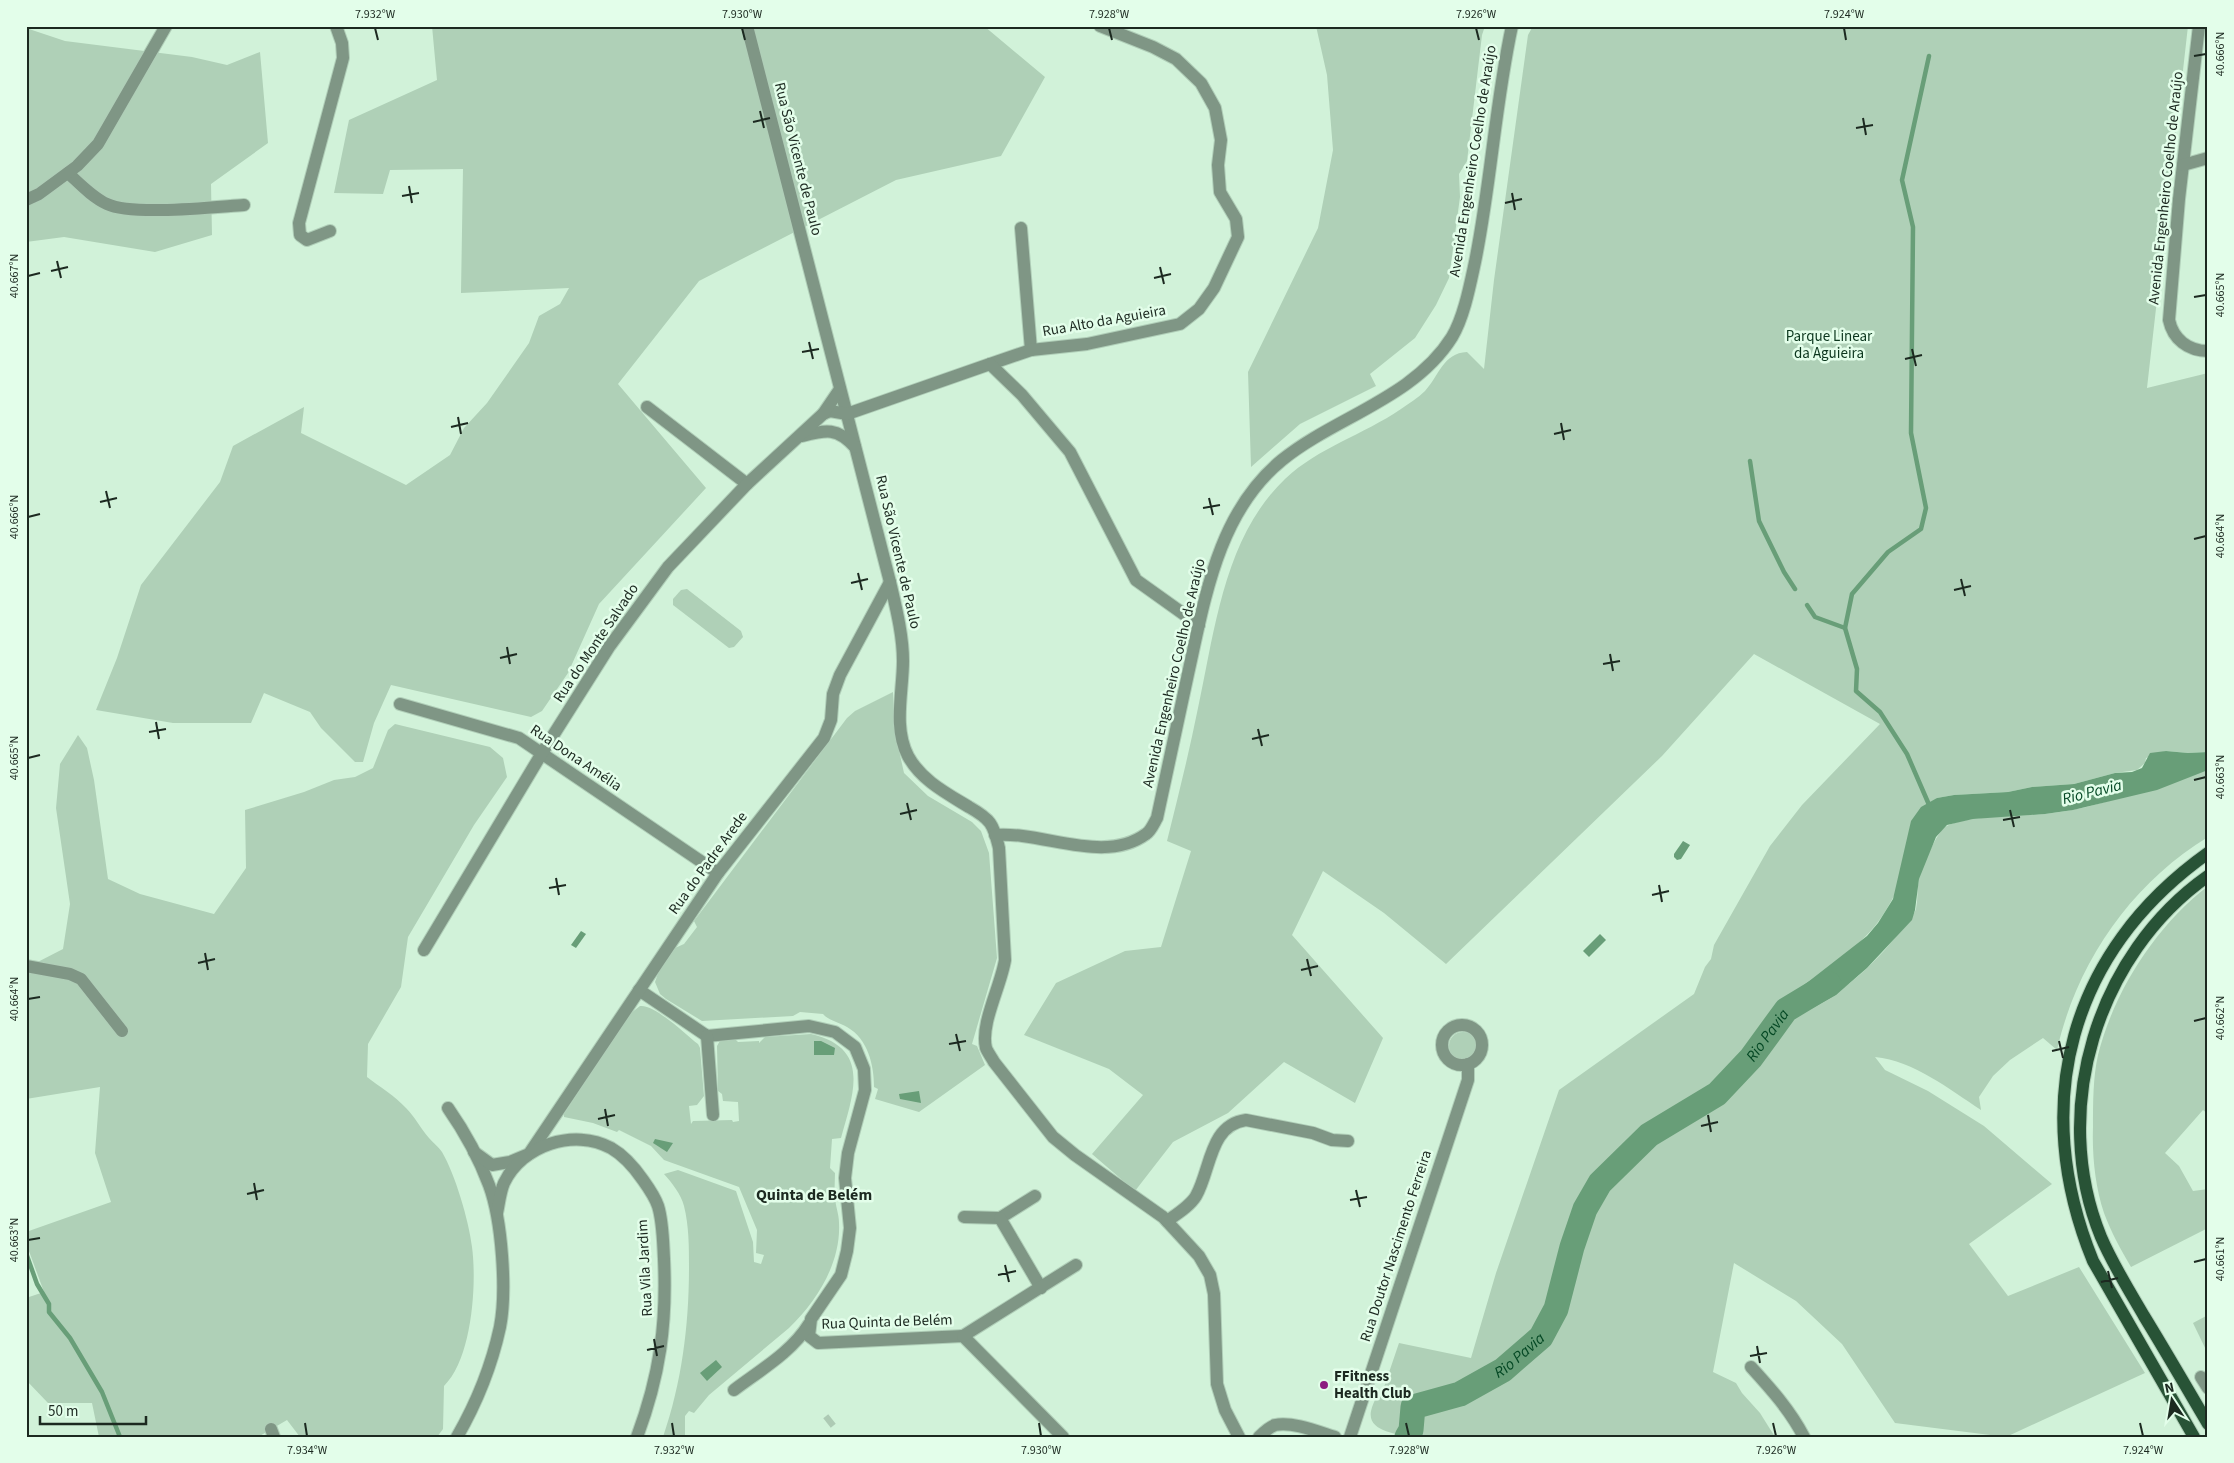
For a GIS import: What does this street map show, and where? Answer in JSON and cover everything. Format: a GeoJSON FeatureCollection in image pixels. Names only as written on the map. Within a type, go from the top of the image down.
{"type":"FeatureCollection","features":[{"type":"Feature","properties":{"kind":"main road"},"geometry":{"type":"LineString","coordinates":[[2194,1437],[2093,1261],[2084,1239],[2074,1209],[2064,1160],[2064,1095],[2074,1031],[2090,991],[2118,941],[2162,890],[2208,853]]}},
{"type":"Feature","properties":{"kind":"main road"},"geometry":{"type":"LineString","coordinates":[[2208,876],[2156,923],[2128,962],[2112,989],[2096,1028],[2088,1055],[2083,1082],[2080,1134],[2084,1170],[2091,1205],[2100,1235],[2114,1265],[2208,1424]]}},
{"type":"Feature","properties":{"kind":"street"},"geometry":{"type":"LineString","coordinates":[[26,200],[39,194],[77,166],[98,144],[166,26]]}},
{"type":"Feature","properties":{"kind":"street"},"geometry":{"type":"LineString","coordinates":[[330,231],[307,240],[300,235],[299,223],[343,58],[342,43],[336,26]]}},
{"type":"Feature","properties":{"kind":"street","name":"Rua São Vicente de Paulo"},"geometry":{"type":"LineString","coordinates":[[747,26],[890,582],[902,640],[903,662],[900,711],[902,734],[907,754],[918,771],[934,786],[979,814],[990,823],[996,835]]}},
{"type":"Feature","properties":{"kind":"street","name":"Rua Alto da Aguieira"},"geometry":{"type":"LineString","coordinates":[[823,414],[830,411],[847,414],[1031,350],[1087,344],[1180,324],[1199,309],[1214,288],[1238,237],[1236,219],[1220,192],[1218,165],[1221,140],[1215,108],[1201,83],[1176,59],[1153,46],[1100,26]]}},
{"type":"Feature","properties":{"kind":"street","name":"Avenida Engenheiro Coelho de Araújo"},"geometry":{"type":"LineString","coordinates":[[996,835],[1012,834],[1100,848],[1117,847],[1148,834],[1157,818],[1211,575],[1230,525],[1245,500],[1261,480],[1301,446],[1415,377],[1437,356],[1453,335],[1469,292],[1479,240],[1502,73],[1512,26]]}},
{"type":"Feature","properties":{"kind":"street","name":"Avenida Engenheiro Coelho de Araújo"},"geometry":{"type":"LineString","coordinates":[[2199,26],[2183,165],[2169,320],[2176,338],[2186,346],[2200,351],[2208,351]]}},
{"type":"Feature","properties":{"kind":"street"},"geometry":{"type":"LineString","coordinates":[[2183,165],[2208,158]]}},
{"type":"Feature","properties":{"kind":"street"},"geometry":{"type":"LineString","coordinates":[[68,173],[93,196],[109,205],[180,210],[244,205]]}},
{"type":"Feature","properties":{"kind":"street"},"geometry":{"type":"LineString","coordinates":[[1021,228],[1031,350]]}},
{"type":"Feature","properties":{"kind":"street"},"geometry":{"type":"LineString","coordinates":[[990,364],[1022,395],[1070,452],[1136,580],[1199,625]]}},
{"type":"Feature","properties":{"kind":"street","name":"Rua do Monte Salvado"},"geometry":{"type":"LineString","coordinates":[[424,950],[542,753],[609,647],[668,567],[748,484],[823,414],[840,389]]}},
{"type":"Feature","properties":{"kind":"street"},"geometry":{"type":"LineString","coordinates":[[648,407],[748,484]]}},
{"type":"Feature","properties":{"kind":"street"},"geometry":{"type":"LineString","coordinates":[[799,437],[820,431],[833,431],[845,436],[856,448]]}},
{"type":"Feature","properties":{"kind":"street","name":"Rua do Padre Arede"},"geometry":{"type":"LineString","coordinates":[[529,1154],[718,873],[824,738],[831,720],[833,694],[840,675],[890,582]]}},
{"type":"Feature","properties":{"kind":"street","name":"Rua Dona Amélia"},"geometry":{"type":"LineString","coordinates":[[400,704],[519,738],[718,873]]}},
{"type":"Feature","properties":{"kind":"street"},"geometry":{"type":"LineString","coordinates":[[996,835],[1005,960],[1002,978],[988,1019],[985,1035],[987,1049],[994,1062],[1053,1137],[1167,1221],[1199,1256],[1210,1275],[1214,1294],[1217,1384],[1236,1436]]}},
{"type":"Feature","properties":{"kind":"street"},"geometry":{"type":"LineString","coordinates":[[26,966],[70,974],[81,979],[122,1031]]}},
{"type":"Feature","properties":{"kind":"street"},"geometry":{"type":"LineString","coordinates":[[639,990],[707,1036],[713,1115]]}},
{"type":"Feature","properties":{"kind":"street","name":"Rua Quinta de Belém"},"geometry":{"type":"LineString","coordinates":[[707,1036],[809,1026],[835,1032],[855,1047],[864,1068],[866,1090],[848,1153],[845,1178],[850,1228],[841,1275],[802,1334],[791,1346],[734,1390]]}},
{"type":"Feature","properties":{"kind":"street","name":"Rua Doutor Nascimento Ferreira"},"geometry":{"type":"LineString","coordinates":[[1350,1437],[1468,1080],[1468,1064]]}},
{"type":"Feature","properties":{"kind":"street"},"geometry":{"type":"LineString","coordinates":[[448,1108],[462,1129],[489,1184],[497,1213],[501,1240],[502,1294],[500,1326],[484,1375],[470,1411],[457,1437]]}},
{"type":"Feature","properties":{"kind":"street"},"geometry":{"type":"LineString","coordinates":[[1167,1221],[1195,1197],[1218,1138],[1229,1125],[1237,1121],[1246,1120],[1313,1133],[1332,1140],[1348,1141]]}},
{"type":"Feature","properties":{"kind":"street","name":"Rua Vila Jardim"},"geometry":{"type":"LineString","coordinates":[[497,1213],[504,1184],[514,1169],[529,1154],[550,1143],[572,1140],[591,1141],[609,1147],[624,1157],[636,1170],[658,1205],[663,1244],[664,1320],[660,1359],[651,1400],[637,1437]]}},
{"type":"Feature","properties":{"kind":"street"},"geometry":{"type":"LineString","coordinates":[[474,1152],[492,1165],[510,1162],[529,1154]]}},
{"type":"Feature","properties":{"kind":"street"},"geometry":{"type":"LineString","coordinates":[[964,1217],[1000,1218],[1035,1196]]}},
{"type":"Feature","properties":{"kind":"street"},"geometry":{"type":"LineString","coordinates":[[1000,1218],[1041,1288]]}},
{"type":"Feature","properties":{"kind":"street"},"geometry":{"type":"LineString","coordinates":[[963,1336],[1076,1265]]}},
{"type":"Feature","properties":{"kind":"street","name":"Rua Quinta de Belém"},"geometry":{"type":"LineString","coordinates":[[811,1320],[809,1336],[818,1343],[963,1336],[1063,1437]]}},
{"type":"Feature","properties":{"kind":"street"},"geometry":{"type":"LineString","coordinates":[[791,1346],[818,1343]]}},
{"type":"Feature","properties":{"kind":"street"},"geometry":{"type":"LineString","coordinates":[[1751,1367],[1778,1396],[1804,1437]]}},
{"type":"Feature","properties":{"kind":"street"},"geometry":{"type":"LineString","coordinates":[[2201,1377],[2208,1388]]}},
{"type":"Feature","properties":{"kind":"street"},"geometry":{"type":"LineString","coordinates":[[1259,1437],[1267,1429],[1278,1425],[1304,1428],[1335,1437]]}},
{"type":"Feature","properties":{"kind":"green space"},"geometry":{"type":"Polygon","coordinates":[[[432,26],[984,26],[1045,77],[1001,156],[896,180],[699,281],[618,384],[706,488],[599,604],[568,673],[542,711],[531,717],[391,685],[374,723],[363,762],[355,762],[321,728],[310,712],[264,693],[251,723],[173,723],[96,710],[117,658],[141,585],[220,482],[233,446],[304,407],[301,433],[406,485],[450,455],[464,428],[487,403],[529,343],[539,316],[560,304],[569,288],[461,293],[463,169],[390,170],[383,194],[334,193],[349,120],[437,80],[432,26]]]}},
{"type":"Feature","properties":{"kind":"green space"},"geometry":{"type":"Polygon","coordinates":[[[1316,26],[1485,26],[1482,35],[1467,161],[1459,174],[1460,197],[1449,278],[1436,305],[1415,338],[1370,374],[1376,386],[1300,424],[1251,467],[1248,372],[1318,228],[1333,150],[1327,75],[1316,26]]]}},
{"type":"Feature","properties":{"kind":"green space","name":"Parque Linear da Aguieira"},"geometry":{"type":"Polygon","coordinates":[[[1533,26],[2188,26],[2147,388],[2208,373],[2208,752],[2166,751],[2146,758],[2145,763],[2137,770],[2115,773],[2074,784],[1937,798],[1903,878],[1878,922],[1849,952],[1790,996],[1811,1009],[1850,983],[1884,951],[1915,911],[1919,878],[1933,844],[1944,828],[1976,818],[2044,814],[2086,807],[2208,770],[2208,837],[2180,856],[2155,878],[2111,928],[2093,956],[2078,986],[2057,1050],[2043,1038],[2010,1060],[1993,1076],[1979,1097],[1981,1110],[1944,1085],[1917,1070],[1904,1064],[1875,1057],[1885,1070],[1928,1091],[1984,1126],[2052,1184],[1969,1244],[2008,1296],[2079,1267],[2145,1373],[2006,1437],[1895,1423],[1842,1344],[1796,1301],[1734,1263],[1713,1372],[1736,1383],[1742,1393],[1760,1413],[1775,1437],[1411,1437],[1378,1428],[1371,1418],[1373,1405],[1377,1395],[1381,1396],[1399,1343],[1471,1358],[1496,1273],[1559,1090],[1694,994],[1705,967],[1711,959],[1714,945],[1770,846],[1802,805],[1880,724],[1754,654],[1662,756],[1446,964],[1384,913],[1323,871],[1292,935],[1383,1038],[1355,1103],[1284,1062],[1228,1113],[1173,1142],[1135,1191],[1092,1154],[1143,1095],[1109,1069],[1024,1035],[1056,983],[1125,951],[1161,947],[1191,851],[1167,841],[1191,742],[1217,617],[1235,556],[1248,528],[1264,502],[1285,479],[1312,458],[1386,418],[1419,396],[1452,356],[1467,352],[1484,369],[1494,280],[1528,35],[1533,26]]]}},
{"type":"Feature","properties":{"kind":"green space"},"geometry":{"type":"Polygon","coordinates":[[[26,28],[65,41],[192,57],[227,65],[260,52],[268,143],[211,184],[212,235],[155,252],[64,237],[26,242],[26,28]]]}},
{"type":"Feature","properties":{"kind":"green space"},"geometry":{"type":"Polygon","coordinates":[[[687,589],[741,631],[743,637],[734,647],[729,648],[673,605],[673,599],[681,590],[687,589]]]}},
{"type":"Feature","properties":{"kind":"green space"},"geometry":{"type":"Polygon","coordinates":[[[893,692],[893,723],[904,773],[928,796],[972,822],[981,831],[989,853],[997,958],[972,1044],[977,1046],[985,1065],[919,1112],[875,1099],[878,1089],[874,1087],[873,1070],[865,1045],[854,1032],[823,1014],[800,1012],[793,1016],[702,1021],[666,999],[660,994],[655,982],[660,968],[675,948],[684,944],[697,927],[694,921],[847,718],[855,711],[893,692]]]}},
{"type":"Feature","properties":{"kind":"green space"},"geometry":{"type":"Polygon","coordinates":[[[395,724],[490,747],[503,758],[507,777],[474,825],[408,937],[401,987],[368,1044],[367,1077],[402,1104],[442,1152],[465,1211],[470,1236],[474,1281],[473,1300],[461,1358],[444,1386],[443,1429],[437,1437],[300,1437],[287,1420],[258,1437],[99,1437],[92,1403],[48,1403],[26,1380],[26,1298],[44,1292],[26,1243],[26,1232],[111,1202],[95,1153],[100,1087],[26,1099],[26,968],[63,949],[70,904],[56,808],[60,764],[78,735],[87,748],[94,780],[108,879],[140,894],[214,914],[246,868],[245,810],[304,792],[334,780],[355,777],[373,768],[388,730],[395,724]]]}},
{"type":"Feature","properties":{"kind":"green space"},"geometry":{"type":"Polygon","coordinates":[[[2208,886],[2208,1114],[2203,1110],[2165,1153],[2179,1166],[2193,1191],[2208,1189],[2208,1228],[2131,1267],[2116,1241],[2107,1220],[2096,1181],[2093,1148],[2093,1109],[2096,1063],[2105,1031],[2115,1007],[2140,961],[2171,920],[2208,886]]]}},
{"type":"Feature","properties":{"kind":"green space"},"geometry":{"type":"Polygon","coordinates":[[[640,1006],[654,1010],[662,1015],[698,1044],[700,1048],[704,1096],[697,1105],[689,1106],[691,1124],[693,1121],[739,1121],[738,1102],[723,1101],[722,1094],[718,1091],[717,1046],[721,1039],[735,1039],[738,1042],[759,1041],[759,1043],[765,1037],[811,1034],[830,1041],[843,1050],[850,1061],[853,1075],[850,1105],[841,1138],[832,1139],[830,1168],[835,1173],[839,1238],[831,1267],[825,1280],[809,1306],[789,1328],[709,1395],[694,1413],[689,1411],[685,1416],[685,1437],[663,1437],[680,1374],[688,1310],[689,1267],[688,1229],[683,1202],[664,1174],[678,1170],[736,1191],[753,1242],[754,1262],[761,1264],[764,1255],[756,1253],[757,1230],[739,1187],[664,1160],[651,1146],[619,1130],[617,1132],[593,1123],[564,1117],[564,1114],[631,1013],[640,1006]]]}},
{"type":"Feature","properties":{"kind":"green space"},"geometry":{"type":"Polygon","coordinates":[[[1463,1032],[1473,1036],[1477,1046],[1473,1056],[1463,1060],[1453,1056],[1449,1046],[1453,1036],[1463,1032]]]}},
{"type":"Feature","properties":{"kind":"green space"},"geometry":{"type":"Polygon","coordinates":[[[2208,1315],[2208,1354],[2193,1323],[2208,1315]]]}},
{"type":"Feature","properties":{"kind":"water"},"geometry":{"type":"Polygon","coordinates":[[[2166,751],[2208,752],[2208,770],[2157,790],[2073,810],[1973,819],[1947,825],[1936,837],[1919,879],[1912,920],[1867,968],[1836,995],[1811,1009],[1790,996],[1867,936],[1878,923],[1893,899],[1911,821],[1921,807],[1937,798],[1954,795],[2008,792],[2032,787],[2074,784],[2115,773],[2132,772],[2142,768],[2150,753],[2166,751]]]}},
{"type":"Feature","properties":{"kind":"water"},"geometry":{"type":"Polygon","coordinates":[[[1683,841],[1690,845],[1681,859],[1677,860],[1674,854],[1683,841]]]}},
{"type":"Feature","properties":{"kind":"water"},"geometry":{"type":"Polygon","coordinates":[[[581,931],[586,934],[576,948],[571,945],[581,931]]]}},
{"type":"Feature","properties":{"kind":"water"},"geometry":{"type":"Polygon","coordinates":[[[1600,934],[1606,940],[1589,957],[1583,951],[1600,934]]]}},
{"type":"Feature","properties":{"kind":"water"},"geometry":{"type":"Polygon","coordinates":[[[814,1041],[821,1041],[835,1048],[834,1055],[814,1055],[814,1041]]]}},
{"type":"Feature","properties":{"kind":"water"},"geometry":{"type":"Polygon","coordinates":[[[919,1091],[921,1103],[900,1099],[899,1094],[919,1091]]]}},
{"type":"Feature","properties":{"kind":"water"},"geometry":{"type":"Polygon","coordinates":[[[655,1139],[673,1143],[667,1152],[653,1143],[655,1139]]]}},
{"type":"Feature","properties":{"kind":"water"},"geometry":{"type":"Polygon","coordinates":[[[716,1360],[722,1367],[707,1381],[700,1373],[716,1360]]]}},
{"type":"Feature","properties":{"kind":"waterway"},"geometry":{"type":"LineString","coordinates":[[1929,56],[1902,180],[1913,227],[1911,433],[1926,508],[1921,529],[1888,552],[1852,594],[1845,628],[1857,669],[1856,691],[1880,712],[1907,754],[1930,807]]}},
{"type":"Feature","properties":{"kind":"waterway"},"geometry":{"type":"LineString","coordinates":[[1750,461],[1759,521],[1784,572],[1795,589]]}},
{"type":"Feature","properties":{"kind":"waterway"},"geometry":{"type":"LineString","coordinates":[[1807,605],[1815,617],[1845,628]]}},
{"type":"Feature","properties":{"kind":"waterway","name":"Rio Pavia"},"geometry":{"type":"LineString","coordinates":[[1407,1437],[1411,1430],[1413,1407],[1460,1394],[1503,1370],[1541,1337],[1556,1309],[1572,1247],[1585,1209],[1600,1183],[1649,1135],[1717,1094],[1751,1058],[1786,1010],[1829,984]]}},
{"type":"Feature","properties":{"kind":"waterway"},"geometry":{"type":"LineString","coordinates":[[26,1253],[37,1284],[49,1304],[49,1312],[70,1338],[102,1392],[120,1437]]}},
{"type":"Feature","properties":{"kind":"tunnel"},"geometry":{"type":"LineString","coordinates":[[827,1423],[832,1419]]}},
{"type":"Feature","properties":{"kind":"place","name":"FFitness Health Club"},"geometry":{"type":"Point","coordinates":[1324,1385]}},
{"type":"Feature","properties":{"kind":"district","name":"Quinta de Belém"},"geometry":{"type":"Point","coordinates":[814,1195]}}]}
